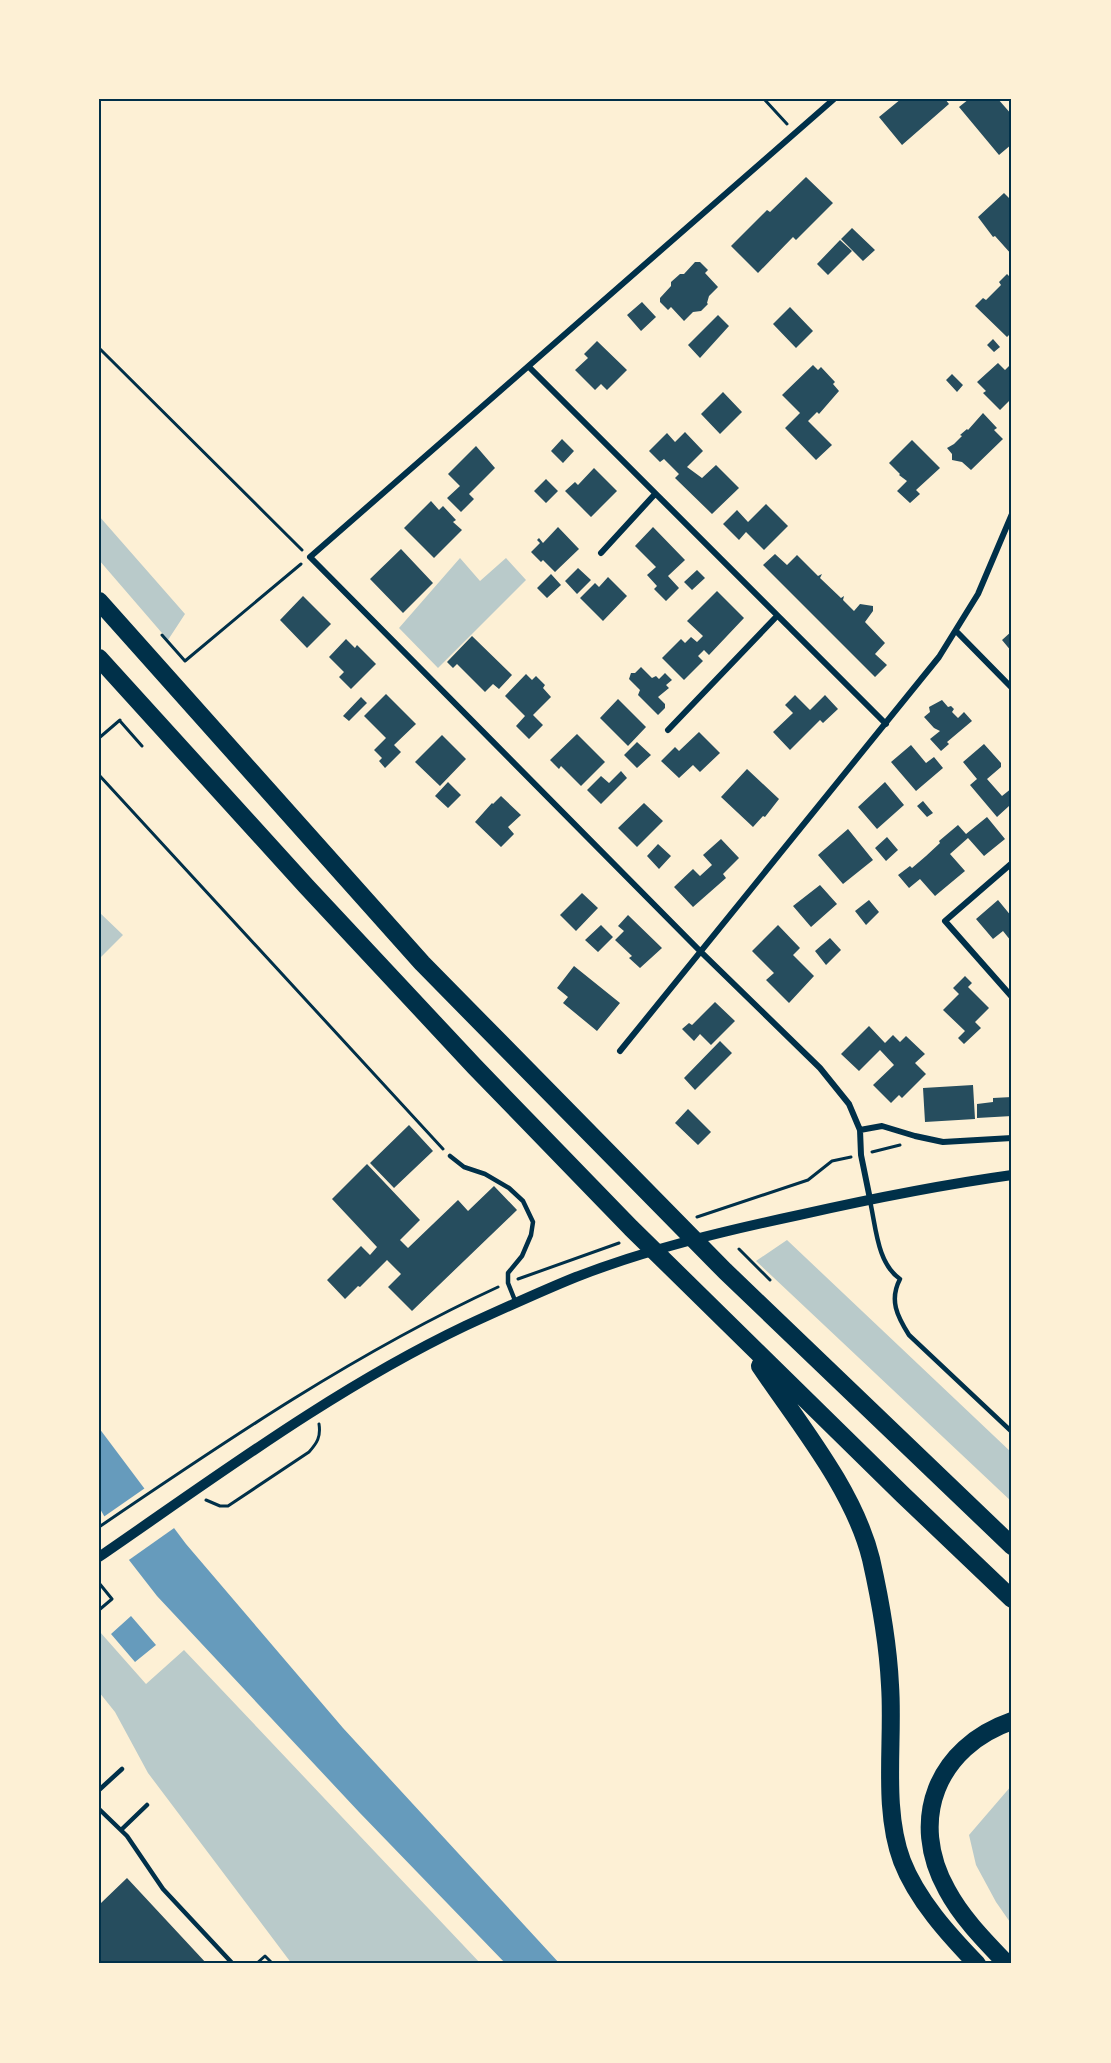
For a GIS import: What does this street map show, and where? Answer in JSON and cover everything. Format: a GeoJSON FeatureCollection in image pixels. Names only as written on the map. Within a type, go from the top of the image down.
{"type":"FeatureCollection","features":[{"type":"Feature","properties":{"kind":"highway"},"geometry":{"type":"LineString","coordinates":[[99,601],[422,963],[725,1271],[1012,1546]]}},
{"type":"Feature","properties":{"kind":"highway"},"geometry":{"type":"LineString","coordinates":[[99,658],[146,712],[459,1050],[631,1228],[1012,1599]]}},
{"type":"Feature","properties":{"kind":"highway"},"geometry":{"type":"LineString","coordinates":[[737,1332],[840,1485],[859,1521],[870,1557],[887,1652],[891,1696],[891,1809],[902,1861],[933,1914],[977,1964]]}},
{"type":"Feature","properties":{"kind":"highway"},"geometry":{"type":"LineString","coordinates":[[1007,1964],[970,1924],[946,1888],[932,1851],[929,1812],[942,1776],[961,1751],[977,1738],[1012,1721]]}},
{"type":"Feature","properties":{"kind":"street"},"geometry":{"type":"LineString","coordinates":[[834,99],[310,557],[700,952],[820,1068],[849,1104],[860,1130],[861,1155],[870,1199]]}},
{"type":"Feature","properties":{"kind":"street"},"geometry":{"type":"LineString","coordinates":[[529,367],[886,724]]}},
{"type":"Feature","properties":{"kind":"street"},"geometry":{"type":"LineString","coordinates":[[601,553],[655,494]]}},
{"type":"Feature","properties":{"kind":"street"},"geometry":{"type":"LineString","coordinates":[[620,1051],[939,657],[978,594],[1012,514]]}},
{"type":"Feature","properties":{"kind":"street"},"geometry":{"type":"LineString","coordinates":[[668,730],[777,616]]}},
{"type":"Feature","properties":{"kind":"street"},"geometry":{"type":"LineString","coordinates":[[956,631],[1012,688]]}},
{"type":"Feature","properties":{"kind":"street"},"geometry":{"type":"LineString","coordinates":[[1012,863],[945,921],[1012,997]]}},
{"type":"Feature","properties":{"kind":"street"},"geometry":{"type":"LineString","coordinates":[[860,1130],[882,1126],[915,1137],[943,1142],[1012,1138]]}},
{"type":"Feature","properties":{"kind":"street"},"geometry":{"type":"LineString","coordinates":[[99,1557],[317,1410],[386,1368],[463,1327],[577,1277],[665,1247],[752,1225],[870,1199],[959,1182],[1012,1175]]}},
{"type":"Feature","properties":{"kind":"lane"},"geometry":{"type":"LineString","coordinates":[[450,1156],[464,1167],[485,1173],[509,1188],[523,1202],[533,1222],[531,1235],[522,1256],[508,1273],[508,1283],[516,1303]]}},
{"type":"Feature","properties":{"kind":"lane"},"geometry":{"type":"LineString","coordinates":[[870,1199],[883,1257],[889,1270],[900,1279],[894,1291],[897,1313],[905,1329],[1012,1432]]}},
{"type":"Feature","properties":{"kind":"lane"},"geometry":{"type":"LineString","coordinates":[[99,1790],[122,1769]]}},
{"type":"Feature","properties":{"kind":"lane"},"geometry":{"type":"LineString","coordinates":[[121,1830],[147,1805]]}},
{"type":"Feature","properties":{"kind":"lane"},"geometry":{"type":"LineString","coordinates":[[99,1809],[121,1830],[163,1889],[233,1964]]}},
{"type":"Feature","properties":{"kind":"path"},"geometry":{"type":"LineString","coordinates":[[764,99],[795,132]]}},
{"type":"Feature","properties":{"kind":"path"},"geometry":{"type":"LineString","coordinates":[[99,348],[310,557],[185,661],[162,635]]}},
{"type":"Feature","properties":{"kind":"path"},"geometry":{"type":"LineString","coordinates":[[99,738],[120,721],[142,746]]}},
{"type":"Feature","properties":{"kind":"path"},"geometry":{"type":"LineString","coordinates":[[99,775],[450,1156]]}},
{"type":"Feature","properties":{"kind":"path"},"geometry":{"type":"LineString","coordinates":[[723,1209],[807,1180],[832,1161],[861,1155]]}},
{"type":"Feature","properties":{"kind":"path"},"geometry":{"type":"LineString","coordinates":[[739,1249],[770,1280]]}},
{"type":"Feature","properties":{"kind":"path"},"geometry":{"type":"LineString","coordinates":[[199,1493],[205,1499],[220,1506],[228,1506],[309,1452],[317,1443],[320,1433],[317,1410]]}},
{"type":"Feature","properties":{"kind":"path"},"geometry":{"type":"LineString","coordinates":[[99,1527],[203,1456]]}},
{"type":"Feature","properties":{"kind":"path"},"geometry":{"type":"LineString","coordinates":[[99,1583],[112,1599],[99,1610]]}},
{"type":"Feature","properties":{"kind":"path"},"geometry":{"type":"LineString","coordinates":[[256,1964],[270,1952]]}},
{"type":"Feature","properties":{"kind":"path"},"geometry":{"type":"LineString","coordinates":[[265,1956],[273,1964]]}},
{"type":"Feature","properties":{"kind":"shaded area"},"geometry":{"type":"Polygon","coordinates":[[[99,516],[185,614],[168,640],[99,560],[99,516]]]}},
{"type":"Feature","properties":{"kind":"shaded area"},"geometry":{"type":"Polygon","coordinates":[[[460,558],[480,581],[506,558],[526,580],[438,668],[399,628],[460,558]]]}},
{"type":"Feature","properties":{"kind":"shaded area"},"geometry":{"type":"Polygon","coordinates":[[[99,912],[123,935],[99,959],[99,912]]]}},
{"type":"Feature","properties":{"kind":"shaded area"},"geometry":{"type":"Polygon","coordinates":[[[787,1240],[1012,1453],[1012,1502],[756,1261],[787,1240]]]}},
{"type":"Feature","properties":{"kind":"shaded area"},"geometry":{"type":"Polygon","coordinates":[[[100,1632],[146,1684],[184,1650],[481,1964],[292,1964],[148,1773],[115,1712],[99,1692],[100,1632]]]}},
{"type":"Feature","properties":{"kind":"shaded area"},"geometry":{"type":"Polygon","coordinates":[[[1012,1785],[1012,1925],[996,1902],[976,1865],[969,1835],[1012,1785]]]}},
{"type":"Feature","properties":{"kind":"water"},"geometry":{"type":"Polygon","coordinates":[[[99,1428],[186,1544],[343,1728],[560,1964],[506,1964],[359,1812],[157,1596],[129,1560],[99,1507],[99,1428]]]}},
{"type":"Feature","properties":{"kind":"water"},"geometry":{"type":"Polygon","coordinates":[[[131,1616],[156,1645],[135,1662],[111,1634],[131,1616]]]}},
{"type":"Feature","properties":{"kind":"pier"},"geometry":{"type":"Polygon","coordinates":[[[148,1486],[177,1526],[126,1562],[102,1518],[148,1486]]]}},
{"type":"Feature","properties":{"kind":"building"},"geometry":{"type":"Polygon","coordinates":[[[901,99],[945,99],[949,104],[902,145],[879,117],[901,99]]]}},
{"type":"Feature","properties":{"kind":"building"},"geometry":{"type":"Polygon","coordinates":[[[969,99],[998,99],[1012,115],[1012,144],[999,155],[959,107],[969,99]]]}},
{"type":"Feature","properties":{"kind":"building"},"geometry":{"type":"Polygon","coordinates":[[[806,177],[833,203],[796,240],[793,237],[758,273],[731,246],[767,210],[770,212],[806,177]]]}},
{"type":"Feature","properties":{"kind":"building"},"geometry":{"type":"Polygon","coordinates":[[[1004,193],[1012,201],[1010,202],[1012,205],[1012,255],[995,236],[993,237],[978,217],[1004,193]]]}},
{"type":"Feature","properties":{"kind":"building"},"geometry":{"type":"Polygon","coordinates":[[[852,228],[875,250],[863,261],[841,239],[852,228]]]}},
{"type":"Feature","properties":{"kind":"building"},"geometry":{"type":"Polygon","coordinates":[[[840,240],[852,251],[828,275],[817,264],[840,240]]]}},
{"type":"Feature","properties":{"kind":"building"},"geometry":{"type":"Polygon","coordinates":[[[695,262],[700,262],[708,270],[705,273],[718,287],[709,296],[708,304],[701,311],[693,312],[684,321],[671,307],[668,310],[660,302],[660,298],[671,286],[671,282],[680,274],[684,274],[695,262]]]}},
{"type":"Feature","properties":{"kind":"building"},"geometry":{"type":"Polygon","coordinates":[[[1007,274],[1012,279],[1012,332],[1007,337],[975,306],[983,298],[986,300],[1001,285],[999,282],[1007,274]]]}},
{"type":"Feature","properties":{"kind":"building"},"geometry":{"type":"Polygon","coordinates":[[[642,302],[656,317],[641,331],[627,315],[642,302]]]}},
{"type":"Feature","properties":{"kind":"building"},"geometry":{"type":"Polygon","coordinates":[[[790,307],[813,331],[796,348],[773,324],[790,307]]]}},
{"type":"Feature","properties":{"kind":"building"},"geometry":{"type":"Polygon","coordinates":[[[718,315],[729,326],[700,358],[688,345],[718,315]]]}},
{"type":"Feature","properties":{"kind":"building"},"geometry":{"type":"Polygon","coordinates":[[[993,339],[1000,347],[994,352],[987,345],[993,339]]]}},
{"type":"Feature","properties":{"kind":"building"},"geometry":{"type":"Polygon","coordinates":[[[597,341],[627,370],[607,390],[601,384],[595,390],[575,370],[588,358],[584,354],[597,341]]]}},
{"type":"Feature","properties":{"kind":"building"},"geometry":{"type":"Polygon","coordinates":[[[998,363],[1005,370],[1012,363],[1012,398],[1000,410],[983,393],[986,391],[977,382],[998,363]]]}},
{"type":"Feature","properties":{"kind":"building"},"geometry":{"type":"Polygon","coordinates":[[[813,365],[818,370],[821,367],[835,382],[833,384],[839,391],[819,414],[817,412],[808,421],[832,445],[816,460],[785,428],[800,413],[782,395],[813,365]]]}},
{"type":"Feature","properties":{"kind":"building"},"geometry":{"type":"Polygon","coordinates":[[[952,374],[963,385],[957,392],[946,380],[952,374]]]}},
{"type":"Feature","properties":{"kind":"building"},"geometry":{"type":"Polygon","coordinates":[[[723,392],[742,412],[720,434],[701,414],[723,392]]]}},
{"type":"Feature","properties":{"kind":"building"},"geometry":{"type":"Polygon","coordinates":[[[983,413],[997,428],[994,430],[1003,439],[971,470],[962,462],[952,460],[952,454],[947,448],[954,444],[983,413]]]}},
{"type":"Feature","properties":{"kind":"building"},"geometry":{"type":"Polygon","coordinates":[[[685,432],[703,451],[687,467],[702,478],[716,465],[739,488],[712,514],[675,478],[679,474],[664,459],[660,462],[649,451],[667,433],[675,442],[685,432]]]}},
{"type":"Feature","properties":{"kind":"building"},"geometry":{"type":"Polygon","coordinates":[[[562,439],[574,451],[563,463],[551,451],[562,439]]]}},
{"type":"Feature","properties":{"kind":"building"},"geometry":{"type":"Polygon","coordinates":[[[912,440],[940,468],[916,490],[920,494],[910,503],[897,491],[907,481],[889,463],[912,440]]]}},
{"type":"Feature","properties":{"kind":"building"},"geometry":{"type":"Polygon","coordinates":[[[476,446],[495,468],[469,494],[474,499],[461,512],[447,498],[460,486],[448,474],[476,446]]]}},
{"type":"Feature","properties":{"kind":"building"},"geometry":{"type":"Polygon","coordinates":[[[594,468],[617,491],[591,517],[565,491],[575,482],[578,485],[594,468]]]}},
{"type":"Feature","properties":{"kind":"building"},"geometry":{"type":"Polygon","coordinates":[[[546,479],[558,491],[546,503],[534,491],[546,479]]]}},
{"type":"Feature","properties":{"kind":"building"},"geometry":{"type":"Polygon","coordinates":[[[431,501],[439,510],[443,506],[456,520],[453,522],[462,530],[434,558],[404,528],[431,501]]]}},
{"type":"Feature","properties":{"kind":"building"},"geometry":{"type":"Polygon","coordinates":[[[766,504],[788,526],[764,550],[746,532],[739,540],[723,524],[737,510],[748,522],[766,504]]]}},
{"type":"Feature","properties":{"kind":"building"},"geometry":{"type":"Polygon","coordinates":[[[558,527],[579,549],[555,572],[531,552],[540,543],[537,540],[539,538],[543,543],[558,527]]]}},
{"type":"Feature","properties":{"kind":"building"},"geometry":{"type":"Polygon","coordinates":[[[653,527],[685,560],[668,576],[679,588],[666,601],[654,589],[657,586],[647,575],[656,567],[635,546],[653,527]]]}},
{"type":"Feature","properties":{"kind":"building"},"geometry":{"type":"Polygon","coordinates":[[[401,549],[433,583],[403,613],[370,579],[401,549]]]}},
{"type":"Feature","properties":{"kind":"building"},"geometry":{"type":"Polygon","coordinates":[[[775,554],[787,565],[797,555],[818,576],[822,574],[820,578],[841,598],[844,596],[843,600],[854,611],[860,604],[873,606],[873,611],[865,622],[885,643],[875,654],[887,665],[875,677],[763,565],[775,554]]]}},
{"type":"Feature","properties":{"kind":"building"},"geometry":{"type":"Polygon","coordinates":[[[578,568],[591,580],[577,594],[565,581],[578,568]]]}},
{"type":"Feature","properties":{"kind":"building"},"geometry":{"type":"Polygon","coordinates":[[[697,570],[705,578],[692,590],[684,582],[697,570]]]}},
{"type":"Feature","properties":{"kind":"building"},"geometry":{"type":"Polygon","coordinates":[[[551,574],[561,585],[547,598],[537,588],[551,574]]]}},
{"type":"Feature","properties":{"kind":"building"},"geometry":{"type":"Polygon","coordinates":[[[608,577],[627,596],[603,621],[580,598],[595,583],[599,587],[608,577]]]}},
{"type":"Feature","properties":{"kind":"building"},"geometry":{"type":"Polygon","coordinates":[[[717,591],[744,618],[709,655],[704,650],[698,656],[703,661],[684,680],[662,658],[681,639],[685,643],[691,637],[697,642],[703,636],[687,621],[717,591]]]}},
{"type":"Feature","properties":{"kind":"building"},"geometry":{"type":"Polygon","coordinates":[[[303,596],[331,624],[307,648],[280,620],[303,596]]]}},
{"type":"Feature","properties":{"kind":"building"},"geometry":{"type":"Polygon","coordinates":[[[1012,631],[1012,652],[1002,640],[1012,631]]]}},
{"type":"Feature","properties":{"kind":"building"},"geometry":{"type":"Polygon","coordinates":[[[472,636],[512,675],[499,689],[493,684],[485,692],[457,664],[453,668],[447,662],[472,636]]]}},
{"type":"Feature","properties":{"kind":"building"},"geometry":{"type":"Polygon","coordinates":[[[346,639],[355,648],[357,645],[376,664],[351,689],[339,677],[344,672],[329,657],[346,639]]]}},
{"type":"Feature","properties":{"kind":"building"},"geometry":{"type":"Polygon","coordinates":[[[641,667],[652,678],[656,676],[659,679],[665,673],[672,680],[666,685],[669,688],[658,697],[665,704],[665,708],[658,715],[638,695],[640,690],[629,679],[631,673],[635,673],[641,667]]]}},
{"type":"Feature","properties":{"kind":"building"},"geometry":{"type":"Polygon","coordinates":[[[526,674],[532,680],[536,676],[545,685],[543,688],[551,697],[533,715],[543,725],[529,739],[516,726],[525,716],[505,696],[526,674]]]}},
{"type":"Feature","properties":{"kind":"building"},"geometry":{"type":"Polygon","coordinates":[[[386,694],[416,724],[394,745],[401,752],[385,768],[379,761],[382,758],[374,750],[386,738],[364,716],[386,694]]]}},
{"type":"Feature","properties":{"kind":"building"},"geometry":{"type":"Polygon","coordinates":[[[795,695],[810,710],[825,695],[838,709],[823,723],[820,720],[790,750],[773,732],[793,713],[785,705],[795,695]]]}},
{"type":"Feature","properties":{"kind":"building"},"geometry":{"type":"Polygon","coordinates":[[[361,697],[367,703],[349,721],[343,716],[361,697]]]}},
{"type":"Feature","properties":{"kind":"building"},"geometry":{"type":"Polygon","coordinates":[[[618,699],[646,727],[628,746],[600,718],[618,699]]]}},
{"type":"Feature","properties":{"kind":"building"},"geometry":{"type":"Polygon","coordinates":[[[942,700],[948,707],[951,706],[954,709],[952,712],[958,718],[964,712],[972,721],[947,742],[949,744],[941,751],[930,739],[940,731],[924,717],[930,712],[929,707],[942,700]]]}},
{"type":"Feature","properties":{"kind":"building"},"geometry":{"type":"Polygon","coordinates":[[[699,732],[720,753],[700,772],[693,765],[679,778],[661,761],[675,747],[679,751],[699,732]]]}},
{"type":"Feature","properties":{"kind":"building"},"geometry":{"type":"Polygon","coordinates":[[[577,734],[605,762],[581,786],[561,766],[559,769],[550,760],[577,734]]]}},
{"type":"Feature","properties":{"kind":"building"},"geometry":{"type":"Polygon","coordinates":[[[442,735],[466,759],[440,786],[415,762],[442,735]]]}},
{"type":"Feature","properties":{"kind":"building"},"geometry":{"type":"Polygon","coordinates":[[[637,742],[651,755],[637,768],[624,755],[637,742]]]}},
{"type":"Feature","properties":{"kind":"building"},"geometry":{"type":"Polygon","coordinates":[[[984,744],[1001,763],[1001,767],[987,779],[1002,796],[1012,788],[1012,809],[1009,806],[997,817],[970,785],[977,779],[963,762],[984,744]]]}},
{"type":"Feature","properties":{"kind":"building"},"geometry":{"type":"Polygon","coordinates":[[[911,745],[926,763],[934,757],[943,768],[916,791],[891,762],[911,745]]]}},
{"type":"Feature","properties":{"kind":"building"},"geometry":{"type":"Polygon","coordinates":[[[747,769],[779,799],[765,817],[763,816],[753,827],[721,797],[747,769]]]}},
{"type":"Feature","properties":{"kind":"building"},"geometry":{"type":"Polygon","coordinates":[[[621,771],[627,778],[601,804],[587,790],[601,776],[609,783],[621,771]]]}},
{"type":"Feature","properties":{"kind":"building"},"geometry":{"type":"Polygon","coordinates":[[[448,782],[461,795],[448,808],[435,796],[448,782]]]}},
{"type":"Feature","properties":{"kind":"building"},"geometry":{"type":"Polygon","coordinates":[[[885,782],[904,805],[877,829],[858,807],[885,782]]]}},
{"type":"Feature","properties":{"kind":"building"},"geometry":{"type":"Polygon","coordinates":[[[501,796],[521,815],[508,827],[514,834],[501,847],[475,822],[501,796]]]}},
{"type":"Feature","properties":{"kind":"building"},"geometry":{"type":"Polygon","coordinates":[[[923,801],[933,813],[927,817],[917,806],[923,801]]]}},
{"type":"Feature","properties":{"kind":"building"},"geometry":{"type":"Polygon","coordinates":[[[644,803],[663,821],[637,847],[618,828],[644,803]]]}},
{"type":"Feature","properties":{"kind":"building"},"geometry":{"type":"Polygon","coordinates":[[[987,817],[1005,839],[984,856],[968,838],[950,854],[965,871],[935,896],[920,879],[909,888],[898,875],[910,866],[912,868],[958,825],[966,834],[987,817]]]}},
{"type":"Feature","properties":{"kind":"building"},"geometry":{"type":"Polygon","coordinates":[[[848,829],[873,860],[843,884],[818,855],[848,829]]]}},
{"type":"Feature","properties":{"kind":"building"},"geometry":{"type":"Polygon","coordinates":[[[887,837],[898,850],[886,861],[875,848],[887,837]]]}},
{"type":"Feature","properties":{"kind":"building"},"geometry":{"type":"Polygon","coordinates":[[[721,839],[739,858],[723,874],[726,878],[693,907],[674,887],[693,869],[700,876],[712,865],[703,855],[721,839]]]}},
{"type":"Feature","properties":{"kind":"building"},"geometry":{"type":"Polygon","coordinates":[[[658,844],[671,856],[659,869],[647,856],[658,844]]]}},
{"type":"Feature","properties":{"kind":"building"},"geometry":{"type":"Polygon","coordinates":[[[820,885],[837,904],[811,927],[793,906],[820,885]]]}},
{"type":"Feature","properties":{"kind":"building"},"geometry":{"type":"Polygon","coordinates":[[[582,893],[598,908],[576,931],[560,915],[582,893]]]}},
{"type":"Feature","properties":{"kind":"building"},"geometry":{"type":"Polygon","coordinates":[[[869,900],[879,912],[866,925],[855,911],[869,900]]]}},
{"type":"Feature","properties":{"kind":"building"},"geometry":{"type":"Polygon","coordinates":[[[998,900],[1012,917],[1011,941],[1003,931],[993,939],[976,919],[998,900]]]}},
{"type":"Feature","properties":{"kind":"building"},"geometry":{"type":"Polygon","coordinates":[[[628,915],[662,948],[640,968],[629,958],[632,956],[615,940],[624,931],[618,926],[628,915]]]}},
{"type":"Feature","properties":{"kind":"building"},"geometry":{"type":"Polygon","coordinates":[[[601,925],[613,937],[598,952],[585,940],[601,925]]]}},
{"type":"Feature","properties":{"kind":"building"},"geometry":{"type":"Polygon","coordinates":[[[778,925],[800,948],[793,955],[814,976],[789,1003],[766,980],[774,973],[752,951],[778,925]]]}},
{"type":"Feature","properties":{"kind":"building"},"geometry":{"type":"Polygon","coordinates":[[[830,938],[841,950],[826,965],[815,951],[830,938]]]}},
{"type":"Feature","properties":{"kind":"building"},"geometry":{"type":"Polygon","coordinates":[[[574,966],[620,1003],[597,1031],[563,1003],[568,997],[557,988],[574,966]]]}},
{"type":"Feature","properties":{"kind":"building"},"geometry":{"type":"Polygon","coordinates":[[[965,976],[972,983],[968,987],[989,1008],[975,1022],[981,1028],[964,1044],[958,1038],[965,1031],[943,1010],[959,994],[953,988],[965,976]]]}},
{"type":"Feature","properties":{"kind":"building"},"geometry":{"type":"Polygon","coordinates":[[[715,1002],[735,1021],[711,1045],[700,1034],[694,1041],[682,1029],[689,1023],[692,1025],[715,1002]]]}},
{"type":"Feature","properties":{"kind":"building"},"geometry":{"type":"Polygon","coordinates":[[[869,1026],[885,1043],[893,1035],[900,1042],[906,1036],[925,1054],[915,1063],[926,1074],[902,1098],[899,1095],[891,1103],[873,1085],[894,1065],[880,1050],[859,1071],[841,1054],[869,1026]]]}},
{"type":"Feature","properties":{"kind":"building"},"geometry":{"type":"Polygon","coordinates":[[[720,1041],[732,1053],[695,1090],[684,1078],[720,1041]]]}},
{"type":"Feature","properties":{"kind":"building"},"geometry":{"type":"Polygon","coordinates":[[[973,1085],[975,1119],[925,1122],[923,1088],[973,1085]]]}},
{"type":"Feature","properties":{"kind":"building"},"geometry":{"type":"Polygon","coordinates":[[[1012,1097],[1012,1116],[977,1118],[977,1104],[993,1102],[993,1098],[1012,1097]]]}},
{"type":"Feature","properties":{"kind":"building"},"geometry":{"type":"Polygon","coordinates":[[[688,1109],[711,1132],[698,1145],[675,1123],[688,1109]]]}},
{"type":"Feature","properties":{"kind":"building"},"geometry":{"type":"Polygon","coordinates":[[[409,1125],[433,1151],[394,1188],[370,1163],[409,1125]]]}},
{"type":"Feature","properties":{"kind":"building"},"geometry":{"type":"Polygon","coordinates":[[[367,1164],[420,1220],[400,1240],[408,1248],[458,1200],[468,1211],[494,1186],[517,1210],[412,1311],[388,1287],[401,1274],[387,1260],[345,1299],[327,1280],[361,1246],[370,1255],[377,1247],[332,1199],[367,1164]]]}},
{"type":"Feature","properties":{"kind":"building"},"geometry":{"type":"Polygon","coordinates":[[[127,1878],[207,1964],[99,1964],[99,1900],[101,1903],[127,1878]]]}}]}
